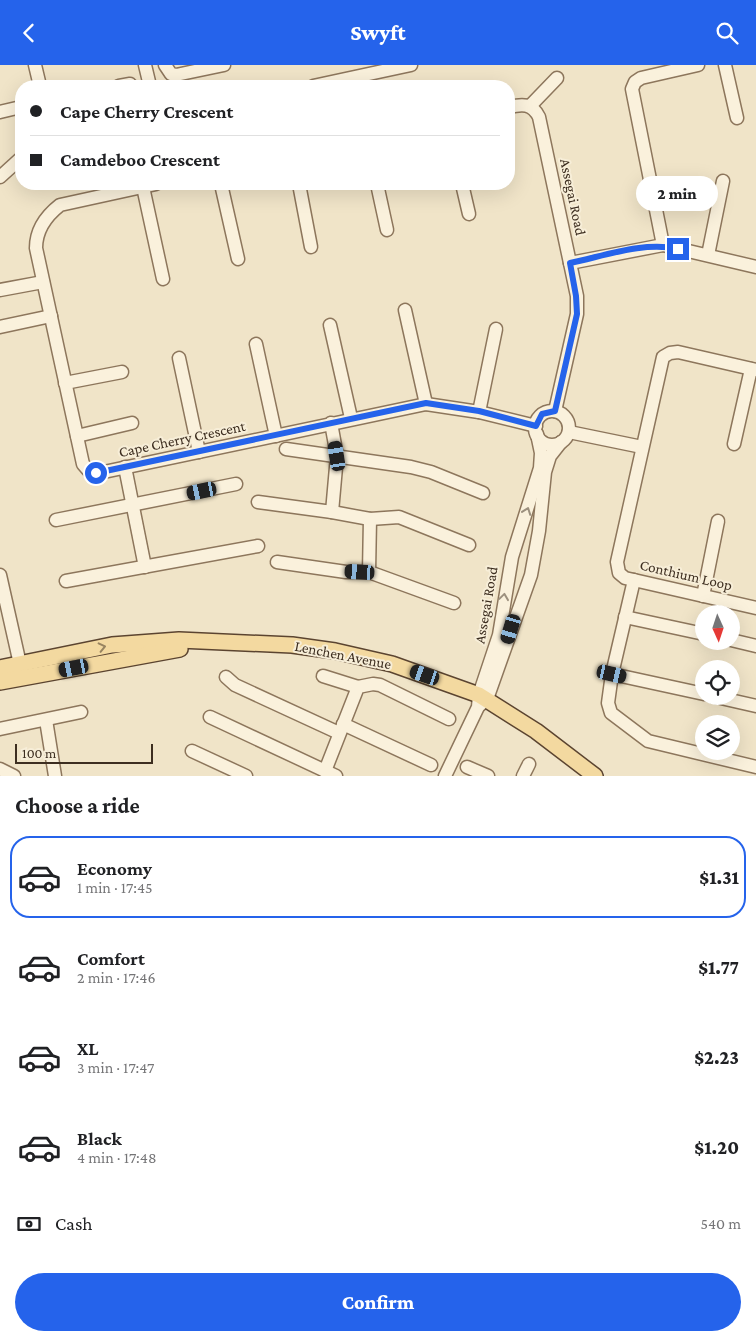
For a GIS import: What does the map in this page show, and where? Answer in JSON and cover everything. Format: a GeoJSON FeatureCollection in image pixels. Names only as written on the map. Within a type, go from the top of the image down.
{"type":"FeatureCollection","features":[{"type":"Feature","properties":{"kind":"main road","name":"Lenchen Avenue"},"geometry":{"type":"LineString","coordinates":[[0,668],[21,671],[241,643],[292,645],[357,655],[392,664],[481,700],[536,731],[595,776]]}},
{"type":"Feature","properties":{"kind":"main road","name":"Lenchen Avenue"},"geometry":{"type":"LineString","coordinates":[[0,682],[21,671]]}},
{"type":"Feature","properties":{"kind":"street"},"geometry":{"type":"LineString","coordinates":[[35,65],[39,80]]}},
{"type":"Feature","properties":{"kind":"street"},"geometry":{"type":"LineString","coordinates":[[145,65],[149,80]]}},
{"type":"Feature","properties":{"kind":"street"},"geometry":{"type":"LineString","coordinates":[[165,65],[171,74],[176,75],[224,65]]}},
{"type":"Feature","properties":{"kind":"street"},"geometry":{"type":"LineString","coordinates":[[341,80],[411,65]]}},
{"type":"Feature","properties":{"kind":"street"},"geometry":{"type":"LineString","coordinates":[[663,245],[632,89],[635,82],[642,78],[698,65]]}},
{"type":"Feature","properties":{"kind":"street"},"geometry":{"type":"LineString","coordinates":[[725,65],[737,118]]}},
{"type":"Feature","properties":{"kind":"street"},"geometry":{"type":"LineString","coordinates":[[515,106],[524,105],[532,108],[557,78]]}},
{"type":"Feature","properties":{"kind":"street"},"geometry":{"type":"LineString","coordinates":[[0,111],[15,108]]}},
{"type":"Feature","properties":{"kind":"street","name":"Assegai Road"},"geometry":{"type":"LineString","coordinates":[[532,108],[539,117],[576,296],[577,314],[555,411]]}},
{"type":"Feature","properties":{"kind":"street"},"geometry":{"type":"LineString","coordinates":[[0,177],[15,163]]}},
{"type":"Feature","properties":{"kind":"street"},"geometry":{"type":"LineString","coordinates":[[708,255],[723,181]]}},
{"type":"Feature","properties":{"kind":"street","name":"Cape Cherry Crescent"},"geometry":{"type":"LineString","coordinates":[[126,190],[67,202],[52,211],[36,237],[36,248],[43,282],[83,465],[89,471],[99,473],[426,403],[479,411],[536,430]]}},
{"type":"Feature","properties":{"kind":"street"},"geometry":{"type":"LineString","coordinates":[[151,190],[164,279]]}},
{"type":"Feature","properties":{"kind":"street"},"geometry":{"type":"LineString","coordinates":[[222,190],[238,259]]}},
{"type":"Feature","properties":{"kind":"street"},"geometry":{"type":"LineString","coordinates":[[300,190],[311,247]]}},
{"type":"Feature","properties":{"kind":"street"},"geometry":{"type":"LineString","coordinates":[[378,190],[387,230]]}},
{"type":"Feature","properties":{"kind":"street"},"geometry":{"type":"LineString","coordinates":[[463,190],[469,214]]}},
{"type":"Feature","properties":{"kind":"street"},"geometry":{"type":"LineString","coordinates":[[570,263],[663,245],[756,267]]}},
{"type":"Feature","properties":{"kind":"street"},"geometry":{"type":"LineString","coordinates":[[0,290],[43,282]]}},
{"type":"Feature","properties":{"kind":"street"},"geometry":{"type":"LineString","coordinates":[[405,310],[426,403]]}},
{"type":"Feature","properties":{"kind":"street"},"geometry":{"type":"LineString","coordinates":[[0,327],[51,316]]}},
{"type":"Feature","properties":{"kind":"street"},"geometry":{"type":"LineString","coordinates":[[330,325],[352,418]]}},
{"type":"Feature","properties":{"kind":"street"},"geometry":{"type":"LineString","coordinates":[[479,411],[496,329]]}},
{"type":"Feature","properties":{"kind":"street"},"geometry":{"type":"LineString","coordinates":[[256,344],[276,435]]}},
{"type":"Feature","properties":{"kind":"street","name":"Conthium Loop"},"geometry":{"type":"LineString","coordinates":[[754,369],[678,352],[666,355],[661,361],[617,562],[621,575],[634,580],[756,608]]}},
{"type":"Feature","properties":{"kind":"street"},"geometry":{"type":"LineString","coordinates":[[179,358],[199,452]]}},
{"type":"Feature","properties":{"kind":"street"},"geometry":{"type":"LineString","coordinates":[[734,444],[754,369]]}},
{"type":"Feature","properties":{"kind":"street"},"geometry":{"type":"LineString","coordinates":[[65,381],[105,370]]}},
{"type":"Feature","properties":{"kind":"street"},"geometry":{"type":"LineString","coordinates":[[65,381],[122,372]]}},
{"type":"Feature","properties":{"kind":"street"},"geometry":{"type":"LineString","coordinates":[[565,437],[568,420],[564,415],[555,411],[542,414],[536,430],[540,439],[550,444],[565,437],[642,447]]}},
{"type":"Feature","properties":{"kind":"street"},"geometry":{"type":"LineString","coordinates":[[77,436],[132,423]]}},
{"type":"Feature","properties":{"kind":"street"},"geometry":{"type":"LineString","coordinates":[[331,423],[337,456],[332,512]]}},
{"type":"Feature","properties":{"kind":"street","name":"Assegai Road"},"geometry":{"type":"LineString","coordinates":[[481,700],[499,635],[509,569],[540,468],[540,453],[536,430]]}},
{"type":"Feature","properties":{"kind":"street","name":"Assegai Road"},"geometry":{"type":"LineString","coordinates":[[481,700],[531,575],[539,531],[545,472],[550,456],[565,437]]}},
{"type":"Feature","properties":{"kind":"street"},"geometry":{"type":"LineString","coordinates":[[286,449],[431,472],[483,493]]}},
{"type":"Feature","properties":{"kind":"street"},"geometry":{"type":"LineString","coordinates":[[125,467],[145,567]]}},
{"type":"Feature","properties":{"kind":"street"},"geometry":{"type":"LineString","coordinates":[[56,520],[236,484]]}},
{"type":"Feature","properties":{"kind":"street"},"geometry":{"type":"LineString","coordinates":[[258,502],[370,519],[393,516],[404,518],[469,545]]}},
{"type":"Feature","properties":{"kind":"street"},"geometry":{"type":"LineString","coordinates":[[369,572],[370,519]]}},
{"type":"Feature","properties":{"kind":"street"},"geometry":{"type":"LineString","coordinates":[[703,596],[718,521]]}},
{"type":"Feature","properties":{"kind":"street"},"geometry":{"type":"LineString","coordinates":[[66,581],[258,546]]}},
{"type":"Feature","properties":{"kind":"street"},"geometry":{"type":"LineString","coordinates":[[277,562],[346,572],[369,572],[454,603]]}},
{"type":"Feature","properties":{"kind":"street"},"geometry":{"type":"LineString","coordinates":[[509,569],[531,575]]}},
{"type":"Feature","properties":{"kind":"street"},"geometry":{"type":"LineString","coordinates":[[0,575],[21,671]]}},
{"type":"Feature","properties":{"kind":"street"},"geometry":{"type":"LineString","coordinates":[[634,580],[612,674],[608,703],[610,711],[644,739],[756,767]]}},
{"type":"Feature","properties":{"kind":"street"},"geometry":{"type":"LineString","coordinates":[[625,617],[695,632]]}},
{"type":"Feature","properties":{"kind":"street"},"geometry":{"type":"LineString","coordinates":[[740,643],[756,646]]}},
{"type":"Feature","properties":{"kind":"street"},"geometry":{"type":"LineString","coordinates":[[612,674],[695,692]]}},
{"type":"Feature","properties":{"kind":"street"},"geometry":{"type":"LineString","coordinates":[[323,676],[358,687],[373,684],[380,685],[449,719]]}},
{"type":"Feature","properties":{"kind":"street"},"geometry":{"type":"LineString","coordinates":[[226,677],[235,685],[431,765]]}},
{"type":"Feature","properties":{"kind":"street"},"geometry":{"type":"LineString","coordinates":[[210,717],[322,772],[358,687]]}},
{"type":"Feature","properties":{"kind":"street"},"geometry":{"type":"LineString","coordinates":[[446,776],[481,700]]}},
{"type":"Feature","properties":{"kind":"street"},"geometry":{"type":"LineString","coordinates":[[740,702],[756,706]]}},
{"type":"Feature","properties":{"kind":"street"},"geometry":{"type":"LineString","coordinates":[[0,729],[81,711]]}},
{"type":"Feature","properties":{"kind":"street"},"geometry":{"type":"LineString","coordinates":[[46,720],[55,776]]}},
{"type":"Feature","properties":{"kind":"street"},"geometry":{"type":"LineString","coordinates":[[192,751],[246,776]]}},
{"type":"Feature","properties":{"kind":"street"},"geometry":{"type":"LineString","coordinates":[[523,776],[529,764]]}},
{"type":"Feature","properties":{"kind":"street"},"geometry":{"type":"LineString","coordinates":[[467,767],[488,776]]}},
{"type":"Feature","properties":{"kind":"street"},"geometry":{"type":"LineString","coordinates":[[0,769],[14,776]]}},
{"type":"Feature","properties":{"kind":"route"},"geometry":{"type":"LineString","coordinates":[[96,473],[426,403],[479,411],[536,426],[536,422],[542,414],[548,411],[555,411],[577,314],[578,306],[570,263],[646,247],[663,245],[678,249]]}}]}
